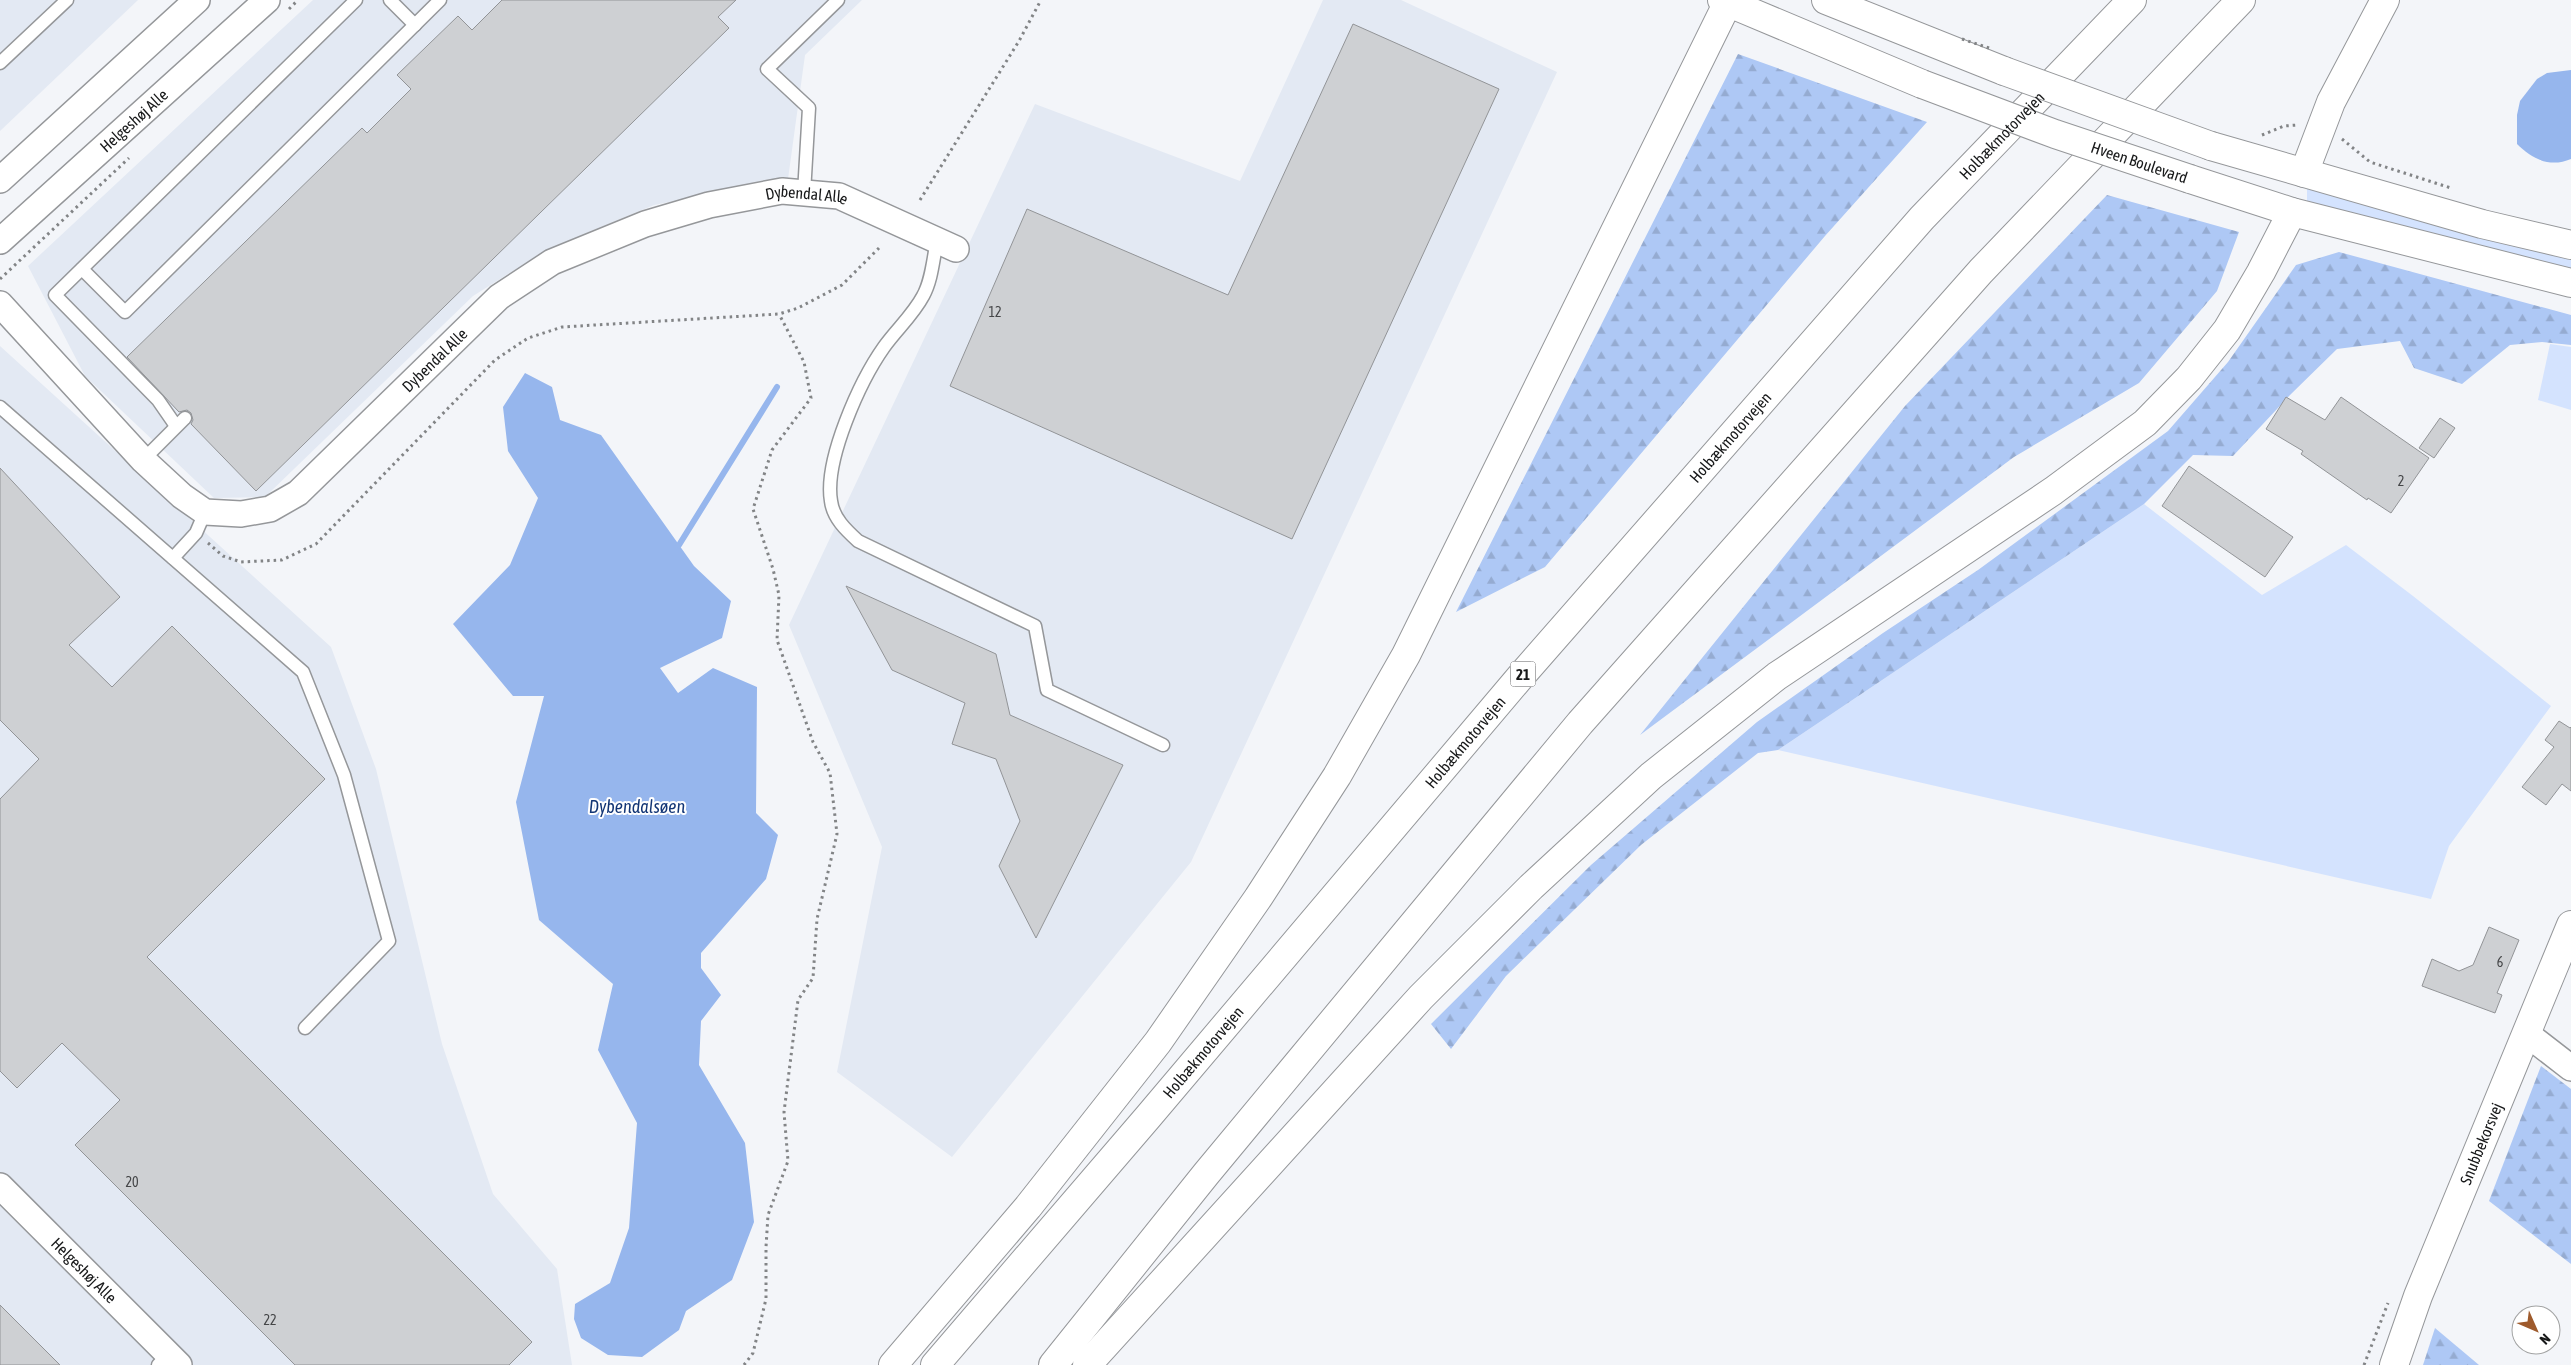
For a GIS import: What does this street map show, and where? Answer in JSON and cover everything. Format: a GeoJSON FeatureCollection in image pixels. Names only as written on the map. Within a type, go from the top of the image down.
{"type":"FeatureCollection","features":[{"type":"Feature","properties":{"kind":"main road"},"geometry":{"type":"LineString","coordinates":[[1826,0],[1950,52],[2211,146],[2482,224],[2571,245]]}},
{"type":"Feature","properties":{"kind":"main road","name":"Holbækmotorvejen"},"geometry":{"type":"LineString","coordinates":[[934,1365],[1148,1117],[1521,676],[1915,226],[2132,0]]}},
{"type":"Feature","properties":{"kind":"main road"},"geometry":{"type":"LineString","coordinates":[[1053,1365],[1213,1166],[1580,723],[1981,271],[2240,0]]}},
{"type":"Feature","properties":{"kind":"main road"},"geometry":{"type":"LineString","coordinates":[[1087,1365],[1421,997],[1531,887],[1651,776],[1777,676],[2053,491],[2144,423],[2189,378],[2227,330],[2292,212],[2304,173],[2331,102],[2385,0]]}},
{"type":"Feature","properties":{"kind":"main road"},"geometry":{"type":"LineString","coordinates":[[893,1365],[1028,1207],[1158,1042],[1258,898],[1337,776],[1406,655],[1726,1]]}},
{"type":"Feature","properties":{"kind":"main road","name":"Hveen Boulevard"},"geometry":{"type":"LineString","coordinates":[[1726,1],[1922,84],[2055,134],[2292,212],[2571,283]]}},
{"type":"Feature","properties":{"kind":"main road","name":"Snubbekorsvej"},"geometry":{"type":"LineString","coordinates":[[2394,1365],[2418,1296],[2571,925]]}},
{"type":"Feature","properties":{"kind":"street"},"geometry":{"type":"LineString","coordinates":[[0,180],[197,0]]}},
{"type":"Feature","properties":{"kind":"street","name":"Helgeshøj Alle"},"geometry":{"type":"LineString","coordinates":[[0,242],[267,0]]}},
{"type":"Feature","properties":{"kind":"street","name":"Dybendal Alle"},"geometry":{"type":"LineString","coordinates":[[201,522],[270,509],[298,494],[499,297],[552,262],[645,224],[708,205],[782,191],[839,196],[947,245]]}},
{"type":"Feature","properties":{"kind":"street"},"geometry":{"type":"LineString","coordinates":[[0,304],[143,460],[182,496],[201,522]]}},
{"type":"Feature","properties":{"kind":"street"},"geometry":{"type":"LineString","coordinates":[[2527,1034],[2571,1068]]}},
{"type":"Feature","properties":{"kind":"street","name":"Helgeshøj Alle"},"geometry":{"type":"LineString","coordinates":[[0,1186],[168,1361]]}},
{"type":"Feature","properties":{"kind":"lane"},"geometry":{"type":"LineString","coordinates":[[0,63],[67,0]]}},
{"type":"Feature","properties":{"kind":"lane"},"geometry":{"type":"LineString","coordinates":[[143,460],[180,422],[55,294],[356,0]]}},
{"type":"Feature","properties":{"kind":"lane"},"geometry":{"type":"LineString","coordinates":[[390,0],[415,25]]}},
{"type":"Feature","properties":{"kind":"lane"},"geometry":{"type":"LineString","coordinates":[[82,269],[125,312],[440,0]]}},
{"type":"Feature","properties":{"kind":"lane"},"geometry":{"type":"LineString","coordinates":[[804,193],[809,108],[767,69],[838,0]]}},
{"type":"Feature","properties":{"kind":"lane"},"geometry":{"type":"LineString","coordinates":[[947,245],[923,296],[883,349],[845,422],[832,469],[830,500],[834,512],[842,526],[858,541],[1035,626],[1047,690],[1163,745]]}},
{"type":"Feature","properties":{"kind":"lane"},"geometry":{"type":"LineString","coordinates":[[0,406],[303,672],[344,775],[389,942],[305,1028]]}},
{"type":"Feature","properties":{"kind":"lane"},"geometry":{"type":"LineString","coordinates":[[173,558],[201,522]]}},
{"type":"Feature","properties":{"kind":"path"},"geometry":{"type":"LineString","coordinates":[[920,200],[1019,41],[1041,0]]}},
{"type":"Feature","properties":{"kind":"path"},"geometry":{"type":"LineString","coordinates":[[2258,137],[2284,126],[2303,124],[2322,128],[2340,136],[2370,162],[2459,190]]}},
{"type":"Feature","properties":{"kind":"path"},"geometry":{"type":"LineString","coordinates":[[201,522],[223,556],[241,562],[282,560],[316,544],[495,360],[528,338],[562,327],[779,314],[798,308],[842,285],[879,248]]}},
{"type":"Feature","properties":{"kind":"path"},"geometry":{"type":"LineString","coordinates":[[744,1365],[753,1353],[766,1299],[768,1215],[788,1161],[784,1112],[798,1000],[812,978],[817,919],[837,834],[830,774],[814,742],[777,640],[779,595],[754,509],[772,450],[811,398],[804,362],[779,314]]}},
{"type":"Feature","properties":{"kind":"shaded area"},"geometry":{"type":"Polygon","coordinates":[[[0,0],[138,0],[0,131],[0,0]]]}},
{"type":"Feature","properties":{"kind":"shaded area"},"geometry":{"type":"Polygon","coordinates":[[[313,0],[862,0],[805,55],[788,179],[654,205],[548,249],[473,296],[265,497],[214,498],[85,376],[28,266],[313,0]]]}},
{"type":"Feature","properties":{"kind":"shaded area"},"geometry":{"type":"Polygon","coordinates":[[[1323,0],[1401,0],[1557,72],[1191,862],[952,1157],[837,1072],[882,847],[789,625],[1035,104],[1240,181],[1323,0]]]}},
{"type":"Feature","properties":{"kind":"shaded area"},"geometry":{"type":"Polygon","coordinates":[[[2307,187],[2571,256],[2571,271],[2307,204],[2307,187]]]}},
{"type":"Feature","properties":{"kind":"shaded area"},"geometry":{"type":"Polygon","coordinates":[[[2550,344],[2571,347],[2571,410],[2538,400],[2550,344]]]}},
{"type":"Feature","properties":{"kind":"shaded area"},"geometry":{"type":"Polygon","coordinates":[[[0,346],[331,647],[376,769],[442,1044],[493,1194],[557,1269],[572,1365],[0,1365],[0,346]]]}},
{"type":"Feature","properties":{"kind":"shaded area"},"geometry":{"type":"Polygon","coordinates":[[[2144,504],[2262,595],[2346,545],[2551,706],[2449,846],[2431,899],[1778,750],[2144,504]]]}},
{"type":"Feature","properties":{"kind":"green space"},"geometry":{"type":"Polygon","coordinates":[[[1738,54],[1927,122],[1825,236],[1545,567],[1456,612],[1738,54]]]}},
{"type":"Feature","properties":{"kind":"green space"},"geometry":{"type":"Polygon","coordinates":[[[2107,195],[2239,232],[2217,291],[2139,383],[2014,457],[1640,735],[1905,406],[2107,195]]]}},
{"type":"Feature","properties":{"kind":"green space"},"geometry":{"type":"Polygon","coordinates":[[[2339,252],[2571,315],[2571,345],[2542,342],[2510,345],[2462,384],[2414,368],[2400,341],[2337,349],[2290,395],[2233,456],[2193,455],[2144,504],[1778,750],[1758,753],[1641,845],[1506,976],[1451,1049],[1431,1024],[1591,865],[1757,722],[1883,633],[1978,570],[2168,431],[2228,362],[2296,265],[2339,252]]]}},
{"type":"Feature","properties":{"kind":"green space"},"geometry":{"type":"Polygon","coordinates":[[[2541,1066],[2571,1089],[2571,1264],[2489,1201],[2541,1066]]]}},
{"type":"Feature","properties":{"kind":"green space"},"geometry":{"type":"Polygon","coordinates":[[[2435,1328],[2479,1365],[2423,1365],[2435,1328]]]}},
{"type":"Feature","properties":{"kind":"water"},"geometry":{"type":"Polygon","coordinates":[[[2571,70],[2571,159],[2556,163],[2535,158],[2517,144],[2517,115],[2520,101],[2537,79],[2547,73],[2571,70]]]}},
{"type":"Feature","properties":{"kind":"water","name":"Dybendalsøen"},"geometry":{"type":"Polygon","coordinates":[[[525,373],[552,387],[560,420],[601,435],[694,566],[731,601],[722,638],[660,668],[678,693],[713,668],[757,687],[756,813],[778,835],[766,879],[701,953],[701,968],[721,995],[701,1021],[699,1065],[745,1143],[754,1222],[732,1280],[686,1311],[679,1330],[642,1357],[608,1355],[581,1338],[574,1319],[575,1304],[610,1283],[629,1228],[637,1123],[598,1050],[613,984],[539,920],[516,802],[544,696],[513,696],[453,624],[510,565],[538,498],[508,451],[503,407],[525,373]]]}},
{"type":"Feature","properties":{"kind":"building"},"geometry":{"type":"Polygon","coordinates":[[[502,0],[736,0],[718,17],[729,28],[256,491],[191,424],[193,420],[191,413],[187,410],[179,412],[127,357],[362,128],[367,133],[411,89],[397,75],[458,16],[472,30],[502,0]]]}},
{"type":"Feature","properties":{"kind":"building"},"geometry":{"type":"Polygon","coordinates":[[[1353,24],[1499,89],[1292,539],[950,386],[1027,209],[1228,295],[1353,24]]]}},
{"type":"Feature","properties":{"kind":"building"},"geometry":{"type":"Polygon","coordinates":[[[2286,397],[2325,420],[2341,397],[2429,458],[2391,513],[2368,498],[2367,500],[2301,454],[2303,451],[2266,429],[2286,397]]]}},
{"type":"Feature","properties":{"kind":"building"},"geometry":{"type":"Polygon","coordinates":[[[2440,418],[2455,428],[2434,458],[2419,448],[2440,418]]]}},
{"type":"Feature","properties":{"kind":"building"},"geometry":{"type":"Polygon","coordinates":[[[2189,466],[2293,537],[2265,577],[2162,506],[2189,466]]]}},
{"type":"Feature","properties":{"kind":"building"},"geometry":{"type":"Polygon","coordinates":[[[0,468],[120,597],[69,645],[112,687],[172,626],[325,779],[147,957],[532,1342],[509,1365],[295,1365],[75,1145],[120,1100],[62,1043],[17,1088],[0,1071],[0,799],[39,759],[0,720],[0,468]]]}},
{"type":"Feature","properties":{"kind":"building"},"geometry":{"type":"Polygon","coordinates":[[[846,586],[996,654],[1010,715],[1123,765],[1036,938],[999,866],[1020,821],[996,759],[952,744],[965,703],[892,670],[846,586]]]}},
{"type":"Feature","properties":{"kind":"building"},"geometry":{"type":"Polygon","coordinates":[[[2559,721],[2571,727],[2571,791],[2562,784],[2546,805],[2522,787],[2554,747],[2545,740],[2559,721]]]}},
{"type":"Feature","properties":{"kind":"building"},"geometry":{"type":"Polygon","coordinates":[[[2489,927],[2519,940],[2497,993],[2502,995],[2495,1013],[2422,986],[2432,959],[2459,971],[2473,965],[2489,927]]]}},
{"type":"Feature","properties":{"kind":"building"},"geometry":{"type":"Polygon","coordinates":[[[0,1305],[60,1365],[0,1365],[0,1305]]]}},
{"type":"Feature","properties":{"kind":"waterway"},"geometry":{"type":"LineString","coordinates":[[679,545],[777,387]]}}]}
